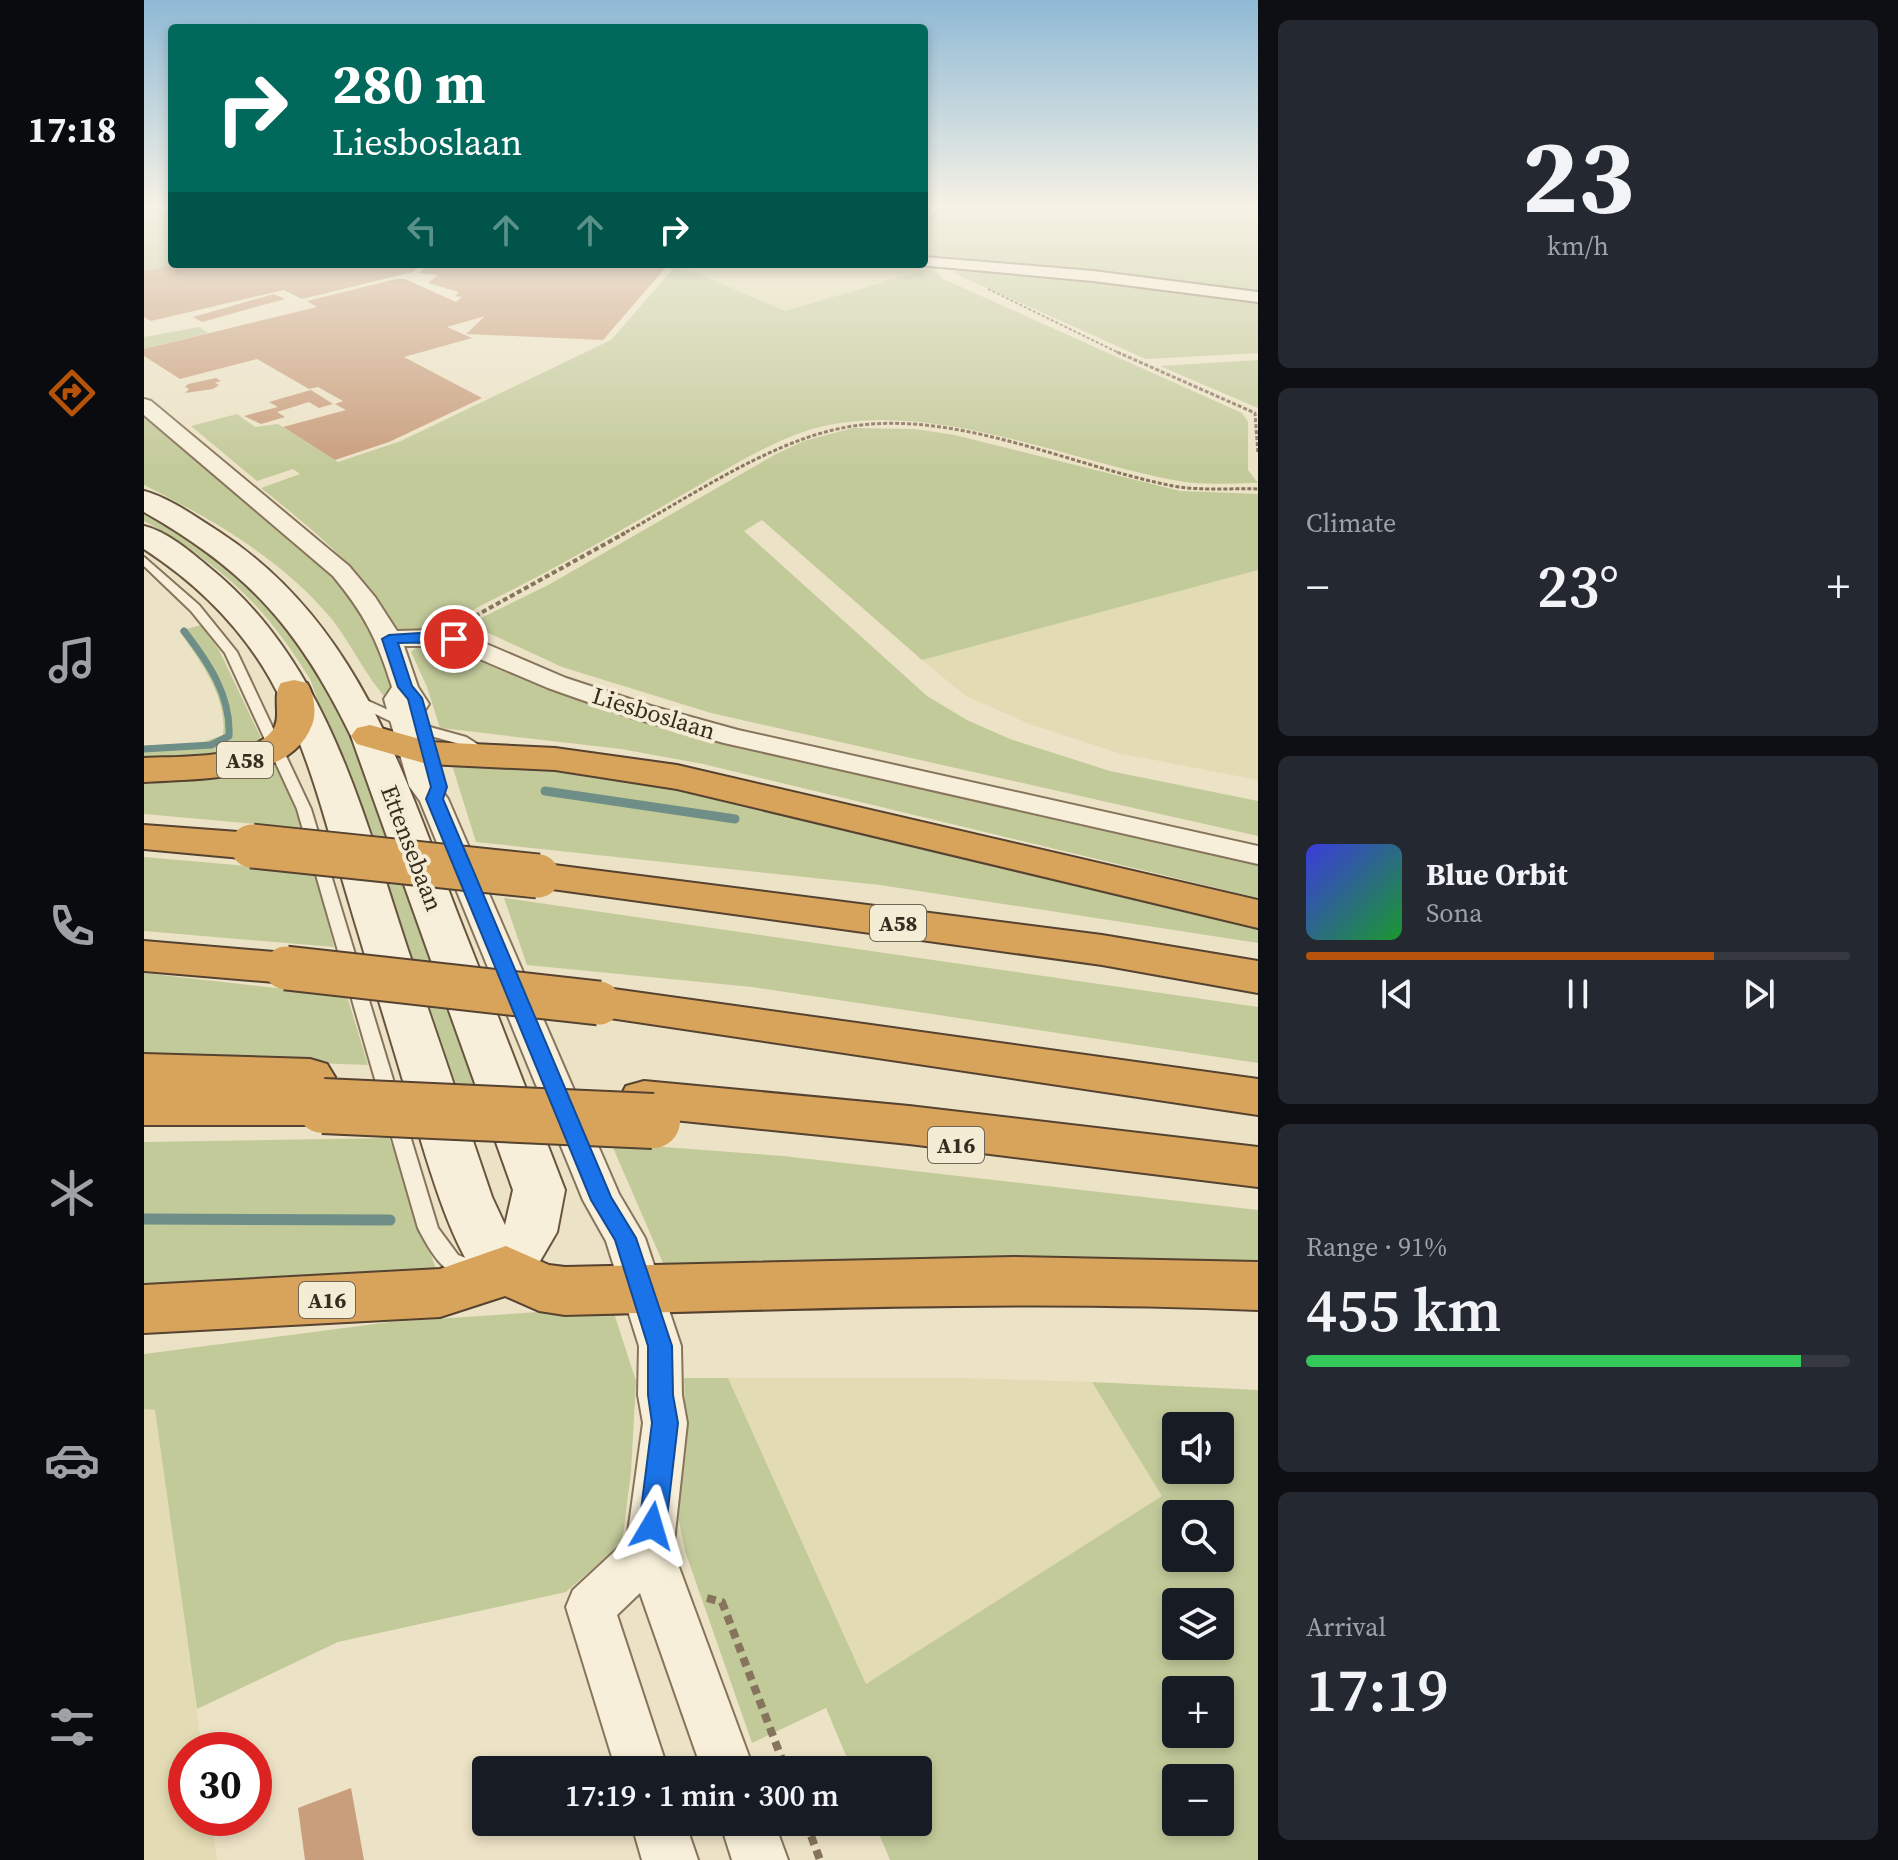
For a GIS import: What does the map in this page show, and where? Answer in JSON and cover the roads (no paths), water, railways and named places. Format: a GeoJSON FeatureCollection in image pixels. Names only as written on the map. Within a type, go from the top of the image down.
{"type":"FeatureCollection","features":[{"type":"Feature","properties":{"kind":"highway","name":"A58"},"geometry":{"type":"LineString","coordinates":[[144,770],[242,761],[277,748],[295,724],[294,691]]}},
{"type":"Feature","properties":{"kind":"highway"},"geometry":{"type":"LineString","coordinates":[[398,731],[491,756],[580,762],[719,786],[1258,914]]}},
{"type":"Feature","properties":{"kind":"highway","name":"A58"},"geometry":{"type":"LineString","coordinates":[[144,837],[538,876],[1102,950],[1258,977]]}},
{"type":"Feature","properties":{"kind":"highway"},"geometry":{"type":"LineString","coordinates":[[144,956],[286,968],[599,1003],[1258,1097]]}},
{"type":"Feature","properties":{"kind":"highway","name":"A16"},"geometry":{"type":"LineString","coordinates":[[144,1072],[320,1092],[648,1110],[1258,1183]]}},
{"type":"Feature","properties":{"kind":"highway","name":"A16"},"geometry":{"type":"LineString","coordinates":[[144,1106],[320,1092]]}},
{"type":"Feature","properties":{"kind":"highway"},"geometry":{"type":"LineString","coordinates":[[648,1110],[909,1125],[1258,1167]]}},
{"type":"Feature","properties":{"kind":"highway"},"geometry":{"type":"LineString","coordinates":[[506,1269],[539,1287],[565,1291],[1013,1280],[1112,1280],[1258,1286]]}},
{"type":"Feature","properties":{"kind":"highway","name":"A16"},"geometry":{"type":"LineString","coordinates":[[144,1309],[440,1293],[482,1281],[506,1269]]}},
{"type":"Feature","properties":{"kind":"main road","name":"Ettensebaan"},"geometry":{"type":"LineString","coordinates":[[144,500],[213,541],[262,578],[398,731],[539,1190],[535,1223],[523,1248],[506,1269]]}},
{"type":"Feature","properties":{"kind":"main road"},"geometry":{"type":"LineString","coordinates":[[144,535],[190,566],[230,603],[268,647],[294,691],[333,784],[465,1197],[488,1246],[506,1269]]}},
{"type":"Feature","properties":{"kind":"street"},"geometry":{"type":"LineString","coordinates":[[144,405],[341,571],[367,602],[389,639],[405,687],[415,698],[398,731],[439,787],[434,799],[602,1200],[604,1243],[630,1289],[639,1347],[660,1395],[665,1423],[649,1551],[723,1756]]}},
{"type":"Feature","properties":{"kind":"street","name":"Liesboslaan"},"geometry":{"type":"LineString","coordinates":[[389,639],[454,639],[557,683],[642,712],[734,737],[1258,855]]}},
{"type":"Feature","properties":{"kind":"street"},"geometry":{"type":"LineString","coordinates":[[638,1756],[590,1607],[649,1551]]}},
{"type":"Feature","properties":{"kind":"street"},"geometry":{"type":"LineString","coordinates":[[662,1836],[670,1860]]}},
{"type":"Feature","properties":{"kind":"street"},"geometry":{"type":"LineString","coordinates":[[752,1836],[760,1860]]}},
{"type":"Feature","properties":{"kind":"lane"},"geometry":{"type":"LineString","coordinates":[[144,560],[195,608],[231,652],[304,809],[428,1228],[447,1258],[463,1270],[506,1269]]}},
{"type":"Feature","properties":{"kind":"waterway"},"geometry":{"type":"LineString","coordinates":[[144,749],[211,745],[229,736],[229,721],[222,693],[209,667],[184,631]]}},
{"type":"Feature","properties":{"kind":"waterway"},"geometry":{"type":"LineString","coordinates":[[545,791],[735,819]]}},
{"type":"Feature","properties":{"kind":"waterway"},"geometry":{"type":"LineString","coordinates":[[144,1219],[390,1220]]}}]}
